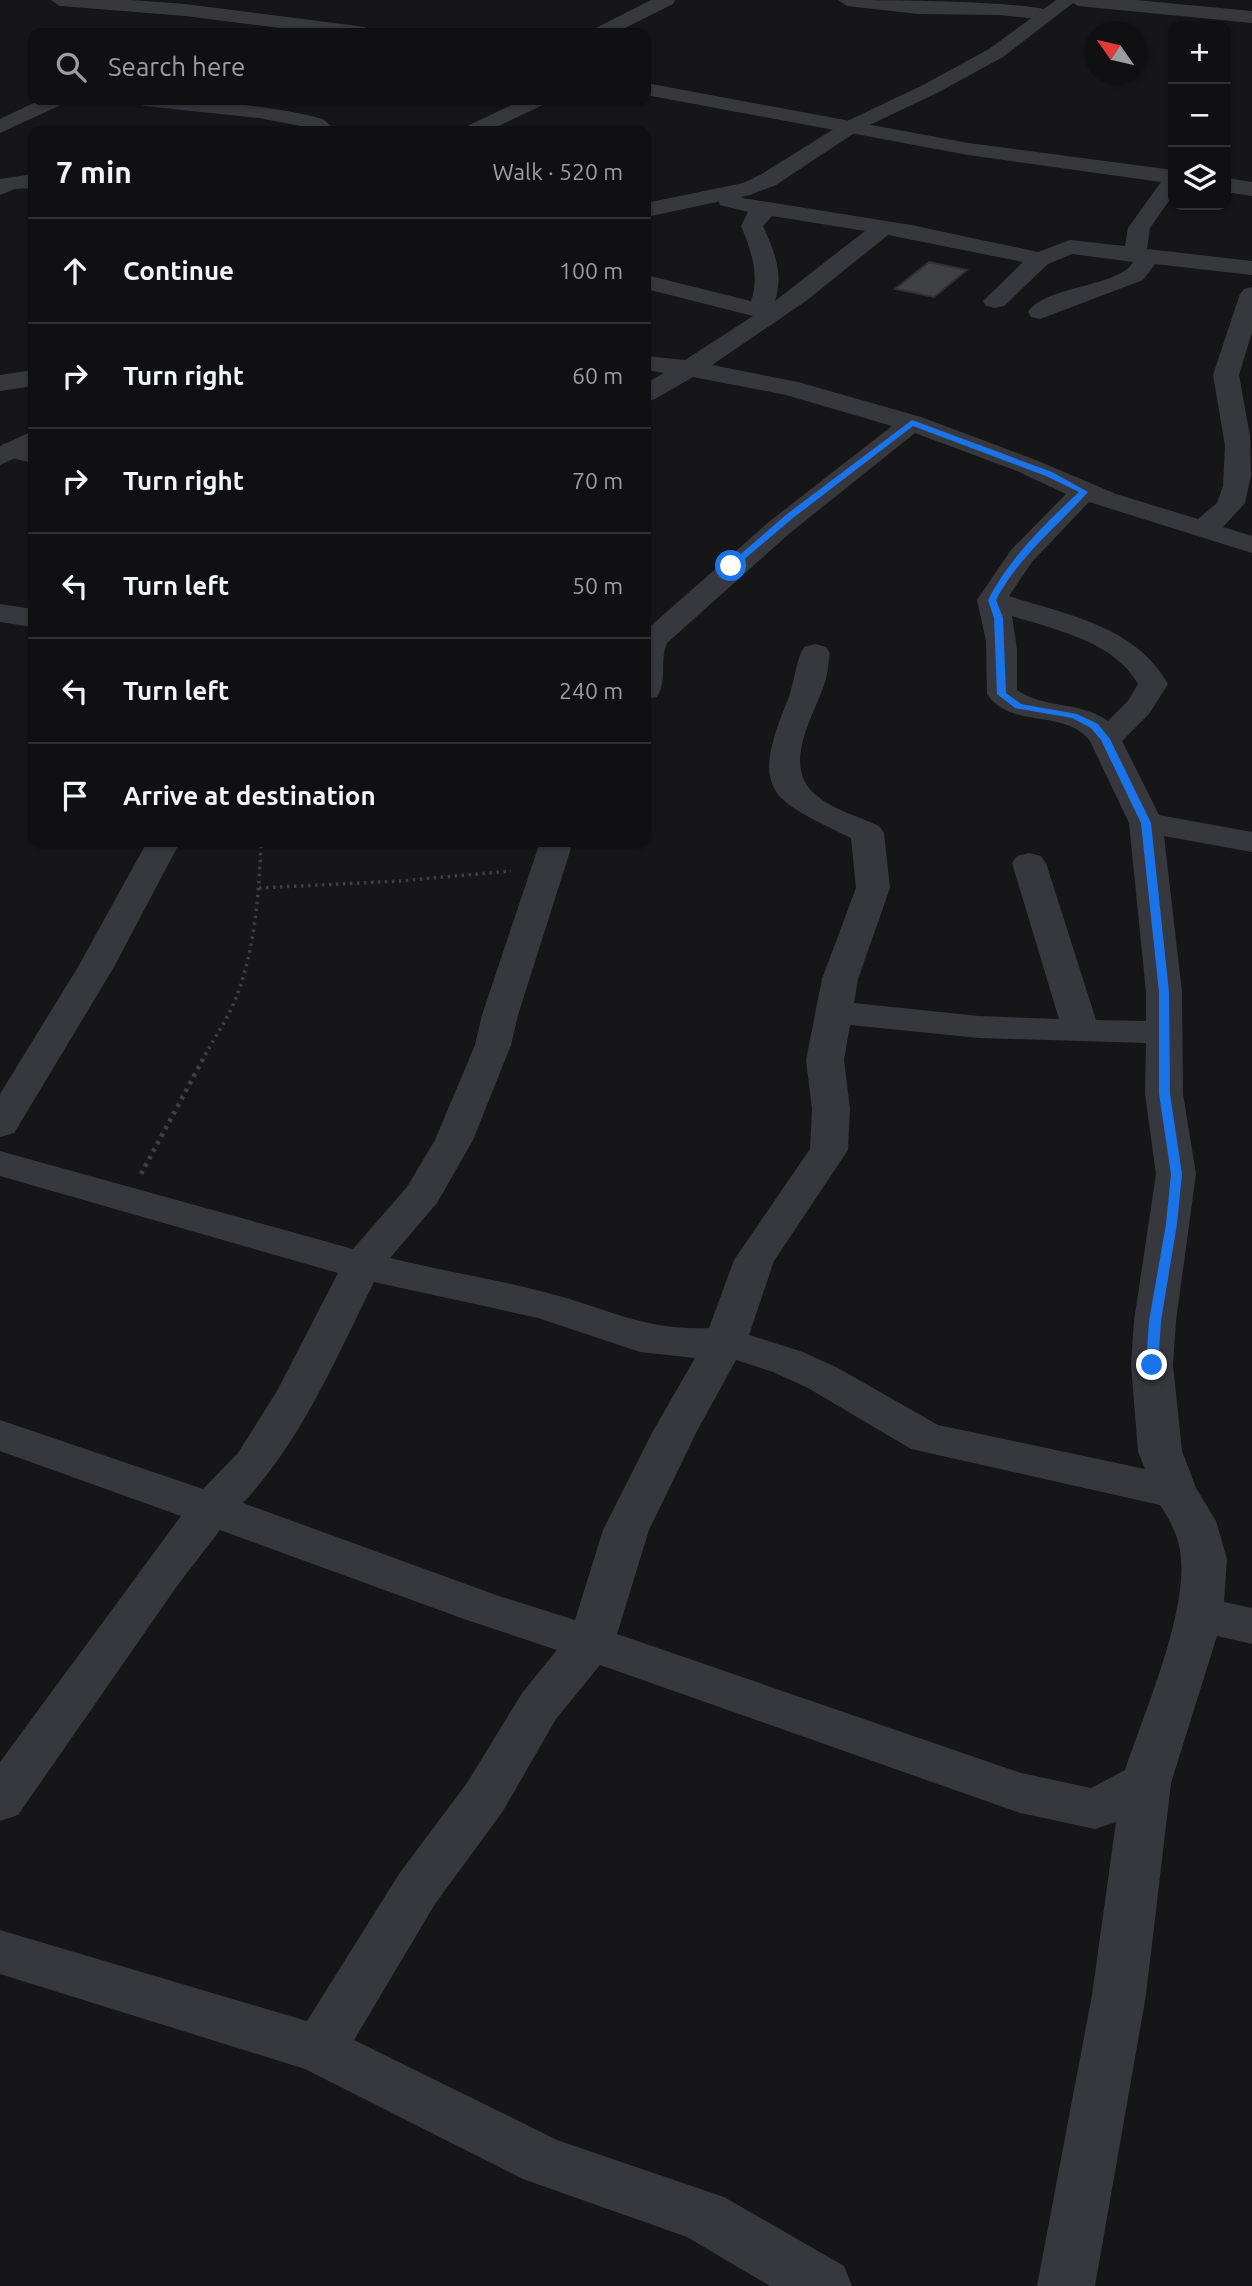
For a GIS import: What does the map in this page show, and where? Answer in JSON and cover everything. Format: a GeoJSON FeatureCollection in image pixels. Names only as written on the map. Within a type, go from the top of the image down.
{"type":"FeatureCollection","features":[{"type":"Feature","properties":{"kind":"street"},"geometry":{"type":"LineString","coordinates":[[60,0],[189,5],[329,28]]}},
{"type":"Feature","properties":{"kind":"street"},"geometry":{"type":"LineString","coordinates":[[631,0],[661,3]]}},
{"type":"Feature","properties":{"kind":"street"},"geometry":{"type":"LineString","coordinates":[[847,0],[918,8],[1000,9],[1048,14]]}},
{"type":"Feature","properties":{"kind":"street"},"geometry":{"type":"LineString","coordinates":[[651,207],[750,188],[768,180],[852,126],[967,71],[1068,0]]}},
{"type":"Feature","properties":{"kind":"street"},"geometry":{"type":"LineString","coordinates":[[1078,0],[1252,17]]}},
{"type":"Feature","properties":{"kind":"street"},"geometry":{"type":"LineString","coordinates":[[611,28],[661,3]]}},
{"type":"Feature","properties":{"kind":"street"},"geometry":{"type":"LineString","coordinates":[[256,28],[284,22]]}},
{"type":"Feature","properties":{"kind":"street"},"geometry":{"type":"LineString","coordinates":[[149,26],[187,28]]}},
{"type":"Feature","properties":{"kind":"street"},"geometry":{"type":"LineString","coordinates":[[651,90],[1018,157],[1168,178]]}},
{"type":"Feature","properties":{"kind":"street"},"geometry":{"type":"LineString","coordinates":[[0,127],[46,105]]}},
{"type":"Feature","properties":{"kind":"street"},"geometry":{"type":"LineString","coordinates":[[192,105],[259,112],[320,126]]}},
{"type":"Feature","properties":{"kind":"street"},"geometry":{"type":"LineString","coordinates":[[483,126],[527,105]]}},
{"type":"Feature","properties":{"kind":"street"},"geometry":{"type":"LineString","coordinates":[[0,188],[10,183],[28,181]]}},
{"type":"Feature","properties":{"kind":"street"},"geometry":{"type":"LineString","coordinates":[[1135,253],[1139,228],[1168,186]]}},
{"type":"Feature","properties":{"kind":"street"},"geometry":{"type":"LineString","coordinates":[[1231,186],[1252,189]]}},
{"type":"Feature","properties":{"kind":"street"},"geometry":{"type":"LineString","coordinates":[[727,193],[728,200],[766,210],[883,228],[1040,259]]}},
{"type":"Feature","properties":{"kind":"street"},"geometry":{"type":"LineString","coordinates":[[766,210],[756,217],[752,226],[765,257],[766,312]]}},
{"type":"Feature","properties":{"kind":"street"},"geometry":{"type":"LineString","coordinates":[[651,391],[689,369],[766,312],[805,292],[883,228]]}},
{"type":"Feature","properties":{"kind":"street"},"geometry":{"type":"LineString","coordinates":[[995,301],[1040,259],[1070,247],[1252,268]]}},
{"type":"Feature","properties":{"kind":"street"},"geometry":{"type":"LineString","coordinates":[[1040,312],[1053,302],[1129,278],[1141,270],[1145,260],[1135,253]]}},
{"type":"Feature","properties":{"kind":"street"},"geometry":{"type":"LineString","coordinates":[[651,283],[766,312]]}},
{"type":"Feature","properties":{"kind":"street"},"geometry":{"type":"LineString","coordinates":[[1203,529],[1230,505],[1235,482],[1238,449],[1226,374],[1252,294]]}},
{"type":"Feature","properties":{"kind":"street"},"geometry":{"type":"LineString","coordinates":[[651,364],[809,391],[912,423],[1049,474],[1084,492],[1252,545]]}},
{"type":"Feature","properties":{"kind":"street"},"geometry":{"type":"LineString","coordinates":[[0,383],[28,379]]}},
{"type":"Feature","properties":{"kind":"street"},"geometry":{"type":"LineString","coordinates":[[1226,386],[1252,383]]}},
{"type":"Feature","properties":{"kind":"street"},"geometry":{"type":"LineString","coordinates":[[651,644],[713,582],[790,516],[912,423]]}},
{"type":"Feature","properties":{"kind":"street"},"geometry":{"type":"LineString","coordinates":[[1066,2286],[1119,1995],[1146,1783],[1200,1614],[1204,1559],[1194,1521],[1175,1492],[1160,1451],[1152,1365],[1155,1321],[1171,1224],[1176,1174],[1164,1094],[1164,992],[1146,823],[1105,739],[1087,721],[1018,706],[1002,694],[999,618],[992,600],[1003,579],[1036,537],[1084,492]]}},
{"type":"Feature","properties":{"kind":"street"},"geometry":{"type":"LineString","coordinates":[[992,600],[1109,641],[1136,657],[1150,672],[1153,684],[1147,698],[1129,721],[1105,739]]}},
{"type":"Feature","properties":{"kind":"street"},"geometry":{"type":"LineString","coordinates":[[0,613],[28,617]]}},
{"type":"Feature","properties":{"kind":"street"},"geometry":{"type":"LineString","coordinates":[[319,2049],[417,1889],[485,1797],[539,1706],[591,1643],[626,1530],[675,1431],[725,1342],[754,1260],[829,1150],[831,1109],[825,1060],[840,979],[873,888],[867,833],[802,801],[784,776],[782,763],[810,682],[815,653]]}},
{"type":"Feature","properties":{"kind":"street"},"geometry":{"type":"LineString","coordinates":[[1146,823],[1252,842]]}},
{"type":"Feature","properties":{"kind":"street"},"geometry":{"type":"LineString","coordinates":[[0,1125],[96,967],[160,847]]}},
{"type":"Feature","properties":{"kind":"street"},"geometry":{"type":"LineString","coordinates":[[0,1801],[74,1700],[122,1627],[211,1509],[254,1464],[297,1395],[362,1265],[423,1194],[454,1140],[493,1045],[500,1015],[552,855]]}},
{"type":"Feature","properties":{"kind":"street"},"geometry":{"type":"LineString","coordinates":[[1029,863],[1081,1031]]}},
{"type":"Feature","properties":{"kind":"street"},"geometry":{"type":"LineString","coordinates":[[834,1012],[979,1027],[1164,1033]]}},
{"type":"Feature","properties":{"kind":"street"},"geometry":{"type":"LineString","coordinates":[[0,1164],[128,1199],[188,1219],[362,1265],[545,1306],[640,1338],[681,1344],[725,1342],[788,1362],[823,1378],[926,1438],[1175,1492]]}},
{"type":"Feature","properties":{"kind":"street"},"geometry":{"type":"LineString","coordinates":[[0,1435],[480,1608],[591,1643],[1020,1793],[1095,1809],[1146,1783]]}},
{"type":"Feature","properties":{"kind":"street"},"geometry":{"type":"LineString","coordinates":[[1200,1614],[1252,1626]]}},
{"type":"Feature","properties":{"kind":"street"},"geometry":{"type":"LineString","coordinates":[[0,1952],[319,2049],[543,2161],[704,2216],[823,2286]]}},
{"type":"Feature","properties":{"kind":"path"},"geometry":{"type":"LineString","coordinates":[[128,1199],[234,1000],[244,972],[259,888],[261,847]]}},
{"type":"Feature","properties":{"kind":"path"},"geometry":{"type":"LineString","coordinates":[[259,888],[400,881],[552,855]]}},
{"type":"Feature","properties":{"kind":"building"},"geometry":{"type":"Polygon","coordinates":[[[929,262],[967,270],[934,297],[895,289],[929,262]]]}},
{"type":"Feature","properties":{"kind":"route"},"geometry":{"type":"LineString","coordinates":[[731,566],[790,516],[912,423],[1018,461],[1084,492],[1036,537],[1003,579],[992,600],[999,618],[1002,694],[1018,706],[1074,716],[1095,726],[1105,739],[1146,823],[1164,992],[1164,1094],[1176,1174],[1171,1224],[1155,1321],[1152,1365]]}}]}
